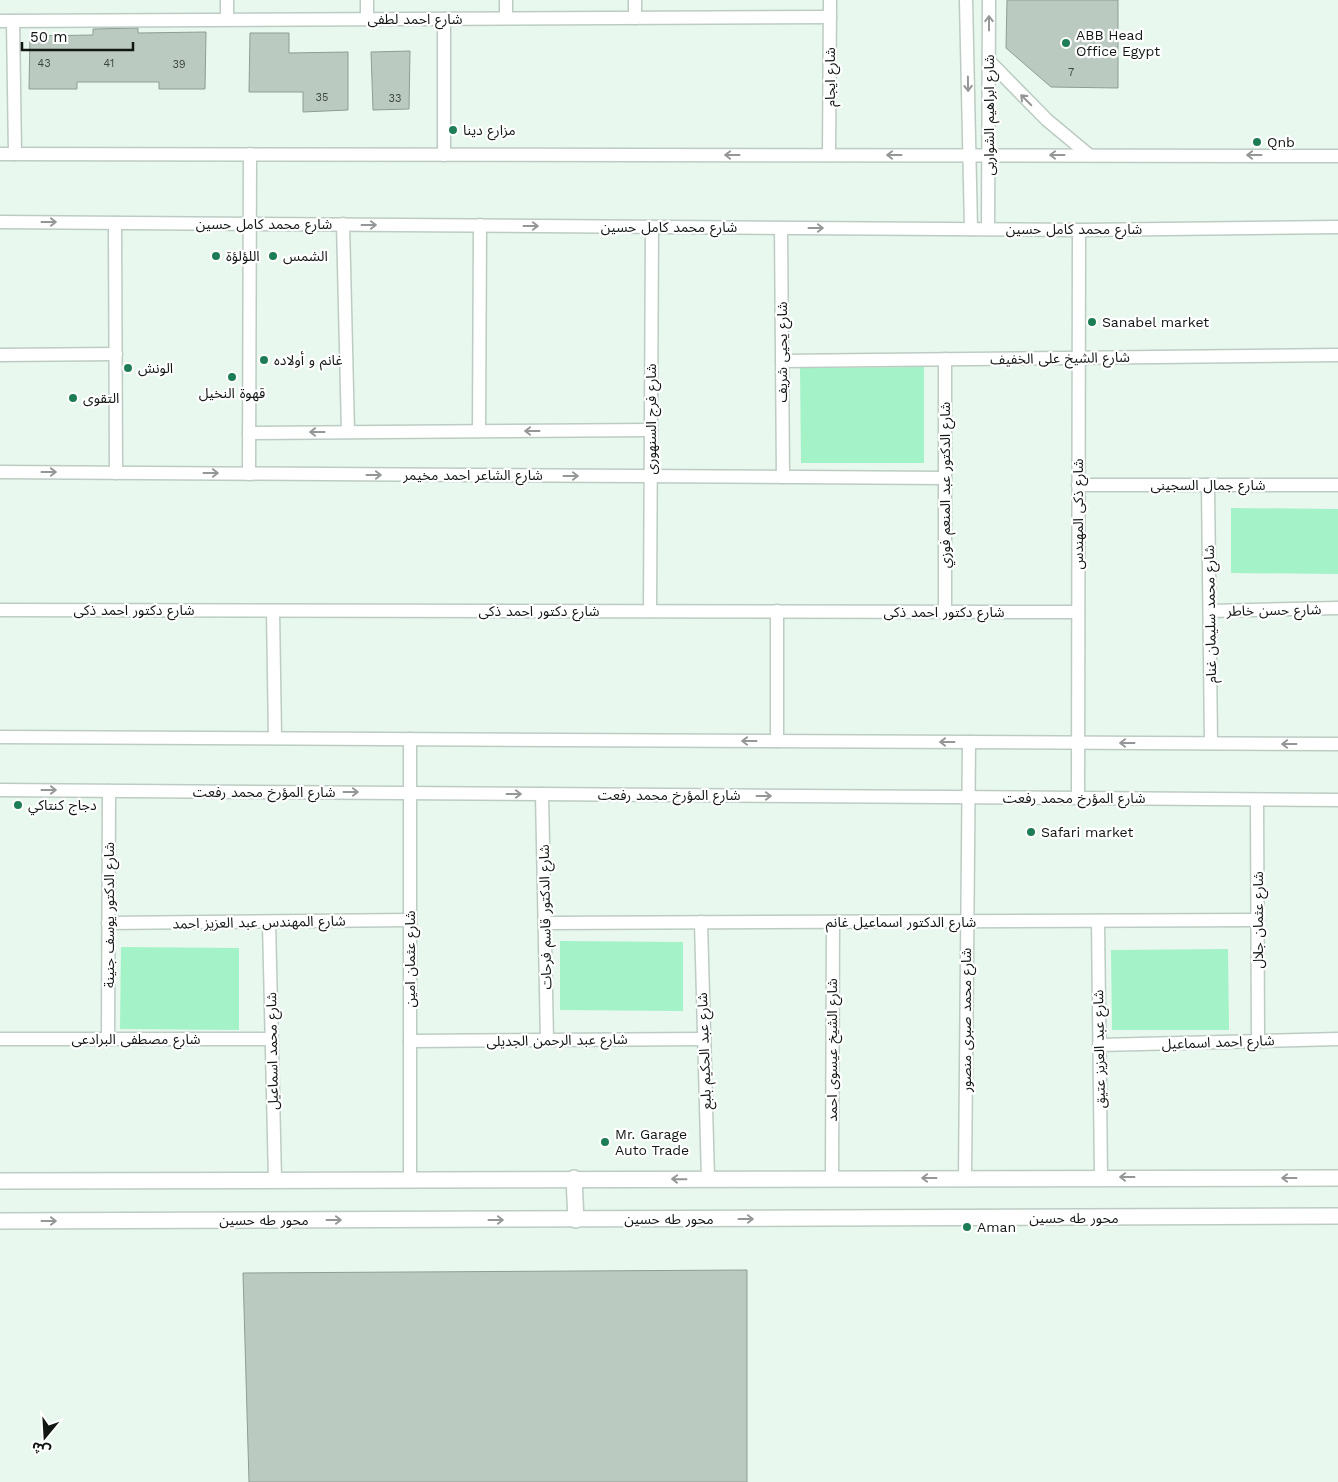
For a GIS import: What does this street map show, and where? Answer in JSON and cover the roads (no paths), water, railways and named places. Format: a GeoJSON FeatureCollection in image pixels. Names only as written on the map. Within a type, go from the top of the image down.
{"type":"FeatureCollection","features":[{"type":"Feature","properties":{"kind":"street"},"geometry":{"type":"LineString","coordinates":[[227,0],[227,19]]}},
{"type":"Feature","properties":{"kind":"street"},"geometry":{"type":"LineString","coordinates":[[366,19],[367,0]]}},
{"type":"Feature","properties":{"kind":"street"},"geometry":{"type":"LineString","coordinates":[[506,0],[506,18]]}},
{"type":"Feature","properties":{"kind":"street"},"geometry":{"type":"LineString","coordinates":[[635,0],[635,18]]}},
{"type":"Feature","properties":{"kind":"street","name":"شارع ايجام"},"geometry":{"type":"LineString","coordinates":[[829,155],[830,0]]}},
{"type":"Feature","properties":{"kind":"street","name":"شارع ابراهيم الشواربى"},"geometry":{"type":"LineString","coordinates":[[966,0],[971,229]]}},
{"type":"Feature","properties":{"kind":"street","name":"شارع ابراهيم الشواربى"},"geometry":{"type":"LineString","coordinates":[[988,229],[989,0]]}},
{"type":"Feature","properties":{"kind":"street","name":"شارع احمد لطفى"},"geometry":{"type":"LineString","coordinates":[[6,21],[830,17]]}},
{"type":"Feature","properties":{"kind":"street"},"geometry":{"type":"LineString","coordinates":[[444,19],[444,154]]}},
{"type":"Feature","properties":{"kind":"street"},"geometry":{"type":"LineString","coordinates":[[6,21],[15,154]]}},
{"type":"Feature","properties":{"kind":"street"},"geometry":{"type":"LineString","coordinates":[[989,61],[1047,120],[1089,155]]}},
{"type":"Feature","properties":{"kind":"street"},"geometry":{"type":"LineString","coordinates":[[0,154],[1338,156]]}},
{"type":"Feature","properties":{"kind":"street"},"geometry":{"type":"LineString","coordinates":[[249,474],[250,154]]}},
{"type":"Feature","properties":{"kind":"street","name":"شارع محمد كامل حسين"},"geometry":{"type":"LineString","coordinates":[[0,222],[1079,230],[1338,227]]}},
{"type":"Feature","properties":{"kind":"street"},"geometry":{"type":"LineString","coordinates":[[115,222],[116,473]]}},
{"type":"Feature","properties":{"kind":"street"},"geometry":{"type":"LineString","coordinates":[[343,224],[348,432]]}},
{"type":"Feature","properties":{"kind":"street"},"geometry":{"type":"LineString","coordinates":[[479,431],[480,225]]}},
{"type":"Feature","properties":{"kind":"street","name":"شارع فرج السنهورى"},"geometry":{"type":"LineString","coordinates":[[650,611],[652,226]]}},
{"type":"Feature","properties":{"kind":"street","name":"شارع يحيى شريف"},"geometry":{"type":"LineString","coordinates":[[781,228],[783,477]]}},
{"type":"Feature","properties":{"kind":"street","name":"شارع ذكى المهندس"},"geometry":{"type":"LineString","coordinates":[[1078,798],[1079,230]]}},
{"type":"Feature","properties":{"kind":"street"},"geometry":{"type":"LineString","coordinates":[[0,354],[116,354]]}},
{"type":"Feature","properties":{"kind":"street","name":"شارع الشيخ على الخفيف"},"geometry":{"type":"LineString","coordinates":[[782,361],[1338,355]]}},
{"type":"Feature","properties":{"kind":"street","name":"شارع الدكتور عبد المنعم فوزي"},"geometry":{"type":"LineString","coordinates":[[945,359],[945,612]]}},
{"type":"Feature","properties":{"kind":"street"},"geometry":{"type":"LineString","coordinates":[[249,433],[651,430]]}},
{"type":"Feature","properties":{"kind":"street","name":"شارع الشاعر احمد مخيمر"},"geometry":{"type":"LineString","coordinates":[[0,472],[945,478]]}},
{"type":"Feature","properties":{"kind":"street","name":"شارع جمال السجينى"},"geometry":{"type":"LineString","coordinates":[[1078,485],[1338,485]]}},
{"type":"Feature","properties":{"kind":"street","name":"شارع محمد سليمان غنام"},"geometry":{"type":"LineString","coordinates":[[1208,485],[1211,743]]}},
{"type":"Feature","properties":{"kind":"street","name":"شارع حسن خاطر"},"geometry":{"type":"LineString","coordinates":[[1210,611],[1338,608]]}},
{"type":"Feature","properties":{"kind":"street","name":"شارع دكتور احمد ذكى"},"geometry":{"type":"LineString","coordinates":[[0,610],[1078,612]]}},
{"type":"Feature","properties":{"kind":"street"},"geometry":{"type":"LineString","coordinates":[[273,611],[274,738]]}},
{"type":"Feature","properties":{"kind":"street"},"geometry":{"type":"LineString","coordinates":[[777,612],[777,741]]}},
{"type":"Feature","properties":{"kind":"street"},"geometry":{"type":"LineString","coordinates":[[0,736],[1338,744]]}},
{"type":"Feature","properties":{"kind":"street","name":"شارع عثمان امين"},"geometry":{"type":"LineString","coordinates":[[410,739],[410,1180]]}},
{"type":"Feature","properties":{"kind":"street","name":"شارع محمد صبرى منصور"},"geometry":{"type":"LineString","coordinates":[[965,1178],[969,742]]}},
{"type":"Feature","properties":{"kind":"street","name":"شارع المؤرخ محمد رفعت"},"geometry":{"type":"LineString","coordinates":[[0,790],[1338,800]]}},
{"type":"Feature","properties":{"kind":"street","name":"شارع الدكتور يوسف جنينة"},"geometry":{"type":"LineString","coordinates":[[108,1039],[110,791]]}},
{"type":"Feature","properties":{"kind":"street","name":"شارع الدكتور قاسم فرحات"},"geometry":{"type":"LineString","coordinates":[[542,794],[547,1040]]}},
{"type":"Feature","properties":{"kind":"street","name":"شارع عثمان جلال"},"geometry":{"type":"LineString","coordinates":[[1257,800],[1258,1041]]}},
{"type":"Feature","properties":{"kind":"street","name":"شارع المهندس عبد العزيز احمد"},"geometry":{"type":"LineString","coordinates":[[108,923],[410,920]]}},
{"type":"Feature","properties":{"kind":"street","name":"شارع الدكتور اسماعيل غانم"},"geometry":{"type":"LineString","coordinates":[[545,923],[1258,920]]}},
{"type":"Feature","properties":{"kind":"street","name":"شارع عبد العزيز عتيق"},"geometry":{"type":"LineString","coordinates":[[1098,921],[1101,1177]]}},
{"type":"Feature","properties":{"kind":"street","name":"شارع محمد اسماعيل"},"geometry":{"type":"LineString","coordinates":[[269,922],[275,1180]]}},
{"type":"Feature","properties":{"kind":"street","name":"شارع عبد الحكيم بلبع"},"geometry":{"type":"LineString","coordinates":[[701,922],[708,1179]]}},
{"type":"Feature","properties":{"kind":"street","name":"شارع الشيخ عيسوى احمد"},"geometry":{"type":"LineString","coordinates":[[832,1179],[833,922]]}},
{"type":"Feature","properties":{"kind":"street","name":"شارع مصطفى البرادعى"},"geometry":{"type":"LineString","coordinates":[[0,1039],[272,1038]]}},
{"type":"Feature","properties":{"kind":"street","name":"شارع عبد الرحمن الجديلى"},"geometry":{"type":"LineString","coordinates":[[410,1041],[704,1038]]}},
{"type":"Feature","properties":{"kind":"street","name":"شارع احمد اسماعيل"},"geometry":{"type":"LineString","coordinates":[[1099,1045],[1338,1039]]}},
{"type":"Feature","properties":{"kind":"street"},"geometry":{"type":"LineString","coordinates":[[0,1181],[574,1178],[1338,1178]]}},
{"type":"Feature","properties":{"kind":"street"},"geometry":{"type":"LineString","coordinates":[[574,1178],[576,1220]]}},
{"type":"Feature","properties":{"kind":"street","name":"محور طه حسين"},"geometry":{"type":"LineString","coordinates":[[0,1221],[1338,1216]]}},
{"type":"Feature","properties":{"kind":"place","name":"ABB Head Office Egypt"},"geometry":{"type":"Point","coordinates":[1066,43]}},
{"type":"Feature","properties":{"kind":"place","name":"مزارع دينا"},"geometry":{"type":"Point","coordinates":[453,130]}},
{"type":"Feature","properties":{"kind":"place","name":"Qnb"},"geometry":{"type":"Point","coordinates":[1257,142]}},
{"type":"Feature","properties":{"kind":"place","name":"اللؤلؤة"},"geometry":{"type":"Point","coordinates":[216,256]}},
{"type":"Feature","properties":{"kind":"place","name":"الشمس"},"geometry":{"type":"Point","coordinates":[273,256]}},
{"type":"Feature","properties":{"kind":"place","name":"Sanabel market"},"geometry":{"type":"Point","coordinates":[1092,322]}},
{"type":"Feature","properties":{"kind":"place","name":"غانم و أولاده"},"geometry":{"type":"Point","coordinates":[264,360]}},
{"type":"Feature","properties":{"kind":"place","name":"الونش"},"geometry":{"type":"Point","coordinates":[128,368]}},
{"type":"Feature","properties":{"kind":"place","name":"قهوة النخيل"},"geometry":{"type":"Point","coordinates":[232,377]}},
{"type":"Feature","properties":{"kind":"place","name":"التقوى"},"geometry":{"type":"Point","coordinates":[73,398]}},
{"type":"Feature","properties":{"kind":"place","name":"دجاج كنتاكي"},"geometry":{"type":"Point","coordinates":[18,805]}},
{"type":"Feature","properties":{"kind":"place","name":"Safari market"},"geometry":{"type":"Point","coordinates":[1031,832]}},
{"type":"Feature","properties":{"kind":"place","name":"Mr. Garage Auto Trade"},"geometry":{"type":"Point","coordinates":[605,1142]}},
{"type":"Feature","properties":{"kind":"place","name":"Aman"},"geometry":{"type":"Point","coordinates":[967,1227]}}]}
